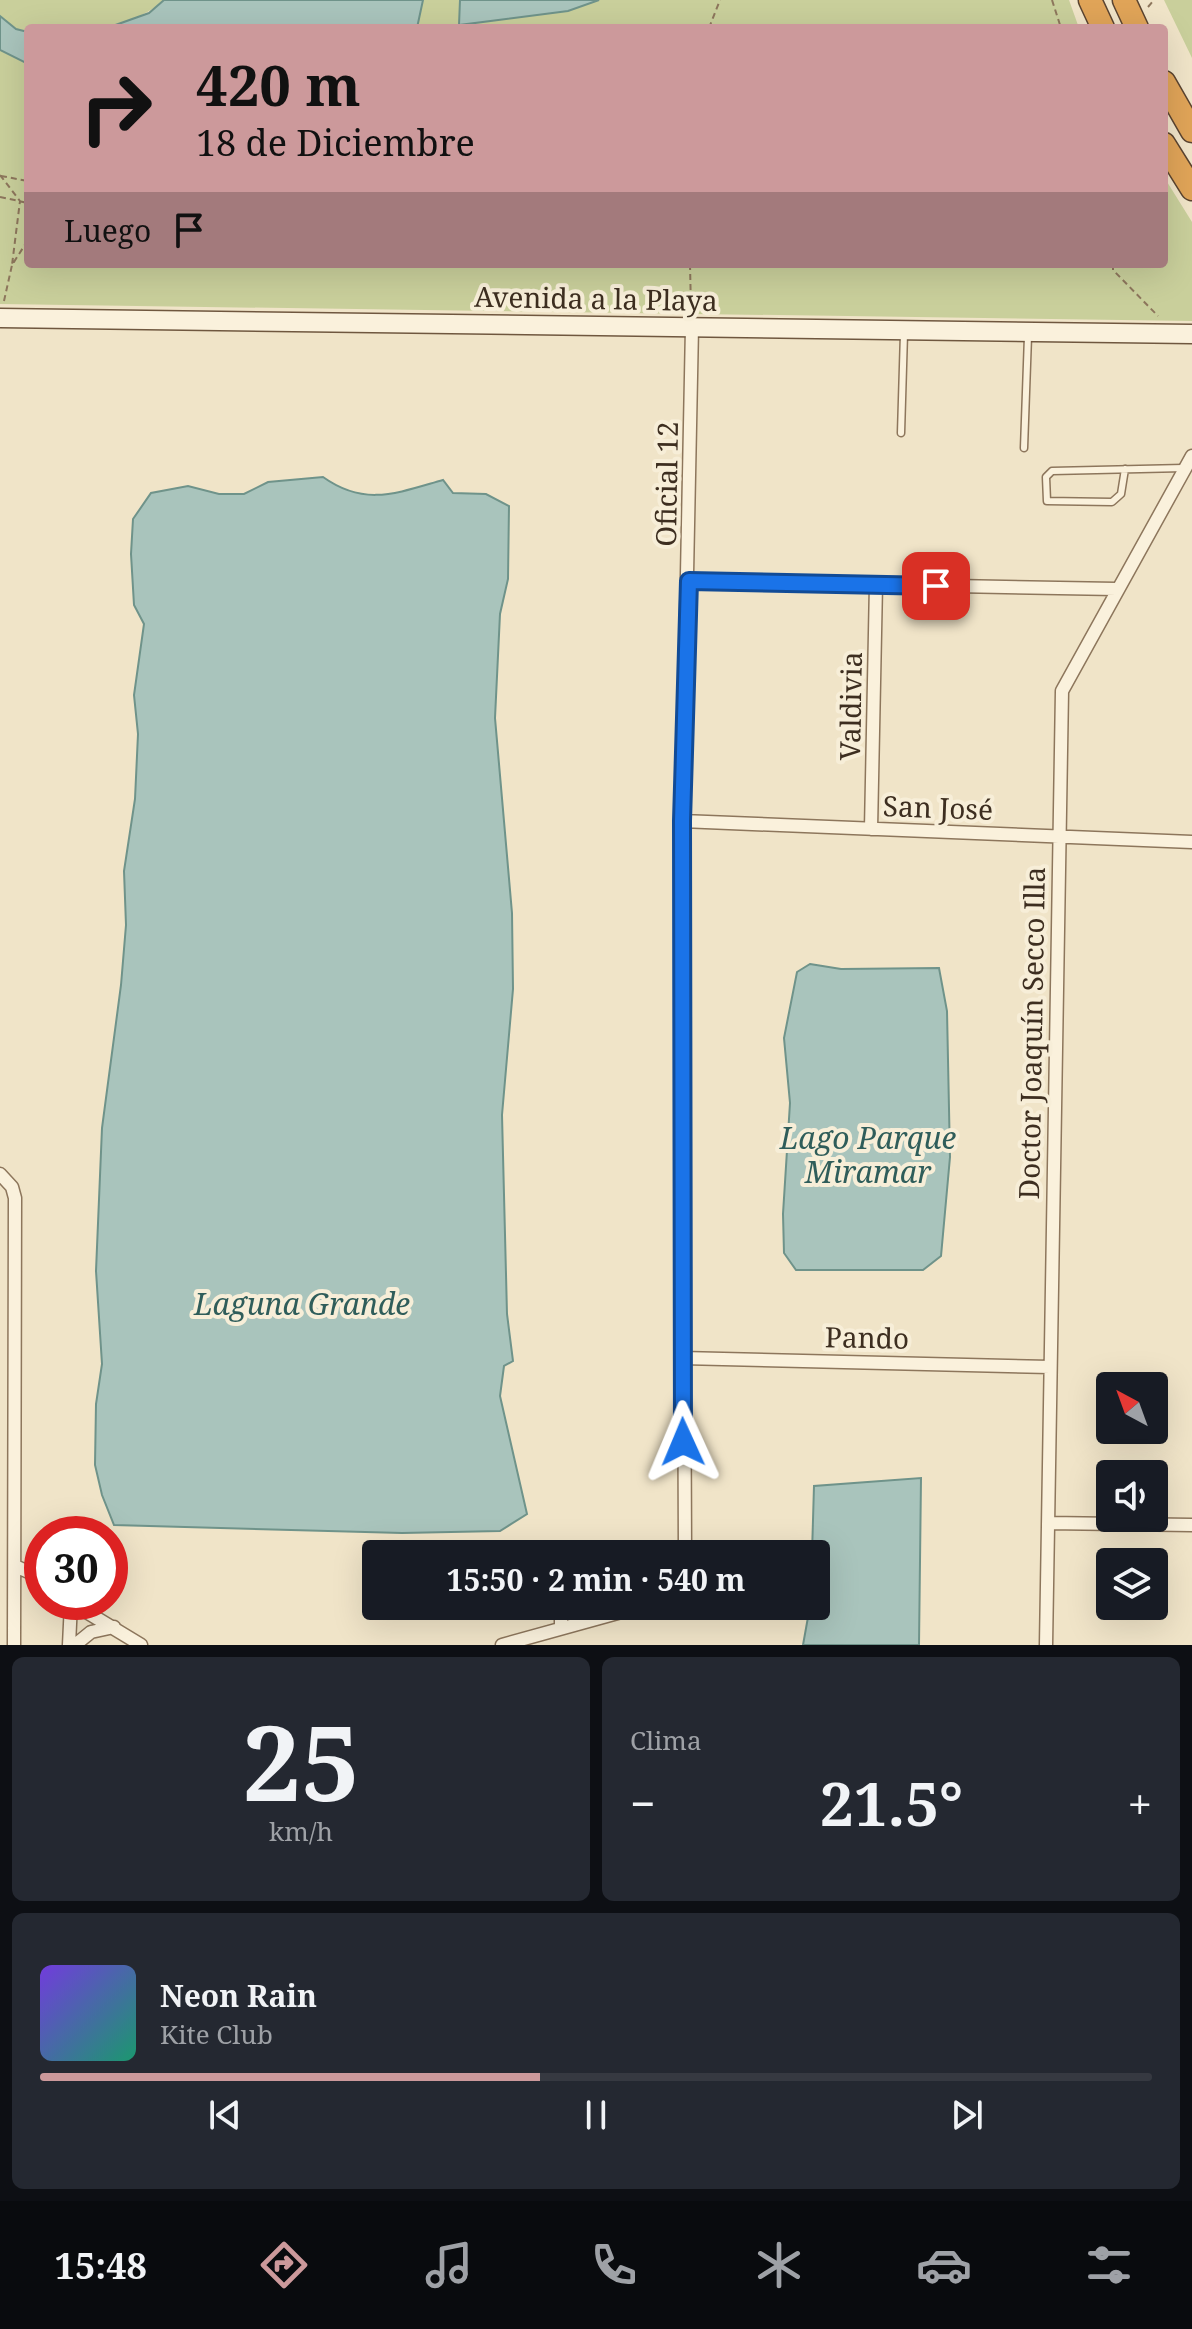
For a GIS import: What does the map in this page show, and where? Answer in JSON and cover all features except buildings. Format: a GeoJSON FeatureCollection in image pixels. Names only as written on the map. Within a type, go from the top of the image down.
{"type":"FeatureCollection","features":[{"type":"Feature","properties":{"kind":"highway"},"geometry":{"type":"LineString","coordinates":[[1090,0],[1101,24]]}},
{"type":"Feature","properties":{"kind":"highway"},"geometry":{"type":"LineString","coordinates":[[1124,0],[1135,24]]}},
{"type":"Feature","properties":{"kind":"highway"},"geometry":{"type":"LineString","coordinates":[[1168,89],[1192,131]]}},
{"type":"Feature","properties":{"kind":"highway"},"geometry":{"type":"LineString","coordinates":[[1168,150],[1192,189]]}},
{"type":"Feature","properties":{"kind":"street","name":"Avenida a la Playa"},"geometry":{"type":"LineString","coordinates":[[0,318],[1186,334]]}},
{"type":"Feature","properties":{"kind":"street","name":"Oficial 12"},"geometry":{"type":"LineString","coordinates":[[685,1540],[682,821],[692,327]]}},
{"type":"Feature","properties":{"kind":"street","name":"Doctor Joaquín Secco Illa"},"geometry":{"type":"LineString","coordinates":[[1046,1645],[1057,836],[1062,691],[1192,456]]}},
{"type":"Feature","properties":{"kind":"street"},"geometry":{"type":"LineString","coordinates":[[689,581],[1116,589]]}},
{"type":"Feature","properties":{"kind":"street","name":"Valdivia"},"geometry":{"type":"LineString","coordinates":[[871,829],[876,584]]}},
{"type":"Feature","properties":{"kind":"street","name":"San José"},"geometry":{"type":"LineString","coordinates":[[682,821],[1192,842]]}},
{"type":"Feature","properties":{"kind":"street"},"geometry":{"type":"LineString","coordinates":[[0,1174],[15,1198],[14,1645]]}},
{"type":"Feature","properties":{"kind":"street","name":"Pando"},"geometry":{"type":"LineString","coordinates":[[682,1358],[1050,1367]]}},
{"type":"Feature","properties":{"kind":"street"},"geometry":{"type":"LineString","coordinates":[[1048,1523],[1192,1525]]}},
{"type":"Feature","properties":{"kind":"street"},"geometry":{"type":"LineString","coordinates":[[15,1566],[24,1570]]}},
{"type":"Feature","properties":{"kind":"street"},"geometry":{"type":"LineString","coordinates":[[69,1645],[70,1620]]}},
{"type":"Feature","properties":{"kind":"street"},"geometry":{"type":"LineString","coordinates":[[102,1620],[141,1645]]}},
{"type":"Feature","properties":{"kind":"street"},"geometry":{"type":"LineString","coordinates":[[561,1620],[561,1626]]}},
{"type":"Feature","properties":{"kind":"street"},"geometry":{"type":"LineString","coordinates":[[502,1645],[586,1620]]}},
{"type":"Feature","properties":{"kind":"street"},"geometry":{"type":"LineString","coordinates":[[75,1645],[91,1632],[114,1627]]}},
{"type":"Feature","properties":{"kind":"lane"},"geometry":{"type":"LineString","coordinates":[[901,433],[903,330]]}},
{"type":"Feature","properties":{"kind":"lane"},"geometry":{"type":"LineString","coordinates":[[1024,448],[1028,332]]}},
{"type":"Feature","properties":{"kind":"lane"},"geometry":{"type":"LineString","coordinates":[[1125,469],[1121,494],[1112,502],[1047,501],[1048,472],[1125,469],[1185,468]]}},
{"type":"Feature","properties":{"kind":"path"},"geometry":{"type":"LineString","coordinates":[[711,24],[720,0]]}},
{"type":"Feature","properties":{"kind":"path"},"geometry":{"type":"LineString","coordinates":[[1052,0],[1060,24]]}},
{"type":"Feature","properties":{"kind":"path"},"geometry":{"type":"LineString","coordinates":[[0,175],[24,180]]}},
{"type":"Feature","properties":{"kind":"path"},"geometry":{"type":"LineString","coordinates":[[0,175],[20,201],[12,265],[0,318]]}},
{"type":"Feature","properties":{"kind":"path"},"geometry":{"type":"LineString","coordinates":[[0,197],[24,202]]}},
{"type":"Feature","properties":{"kind":"path"},"geometry":{"type":"LineString","coordinates":[[12,265],[24,246]]}},
{"type":"Feature","properties":{"kind":"path"},"geometry":{"type":"LineString","coordinates":[[690,268],[692,327]]}},
{"type":"Feature","properties":{"kind":"path"},"geometry":{"type":"LineString","coordinates":[[1113,268],[1124,282],[1186,334]]}},
{"type":"Feature","properties":{"kind":"green space"},"geometry":{"type":"Polygon","coordinates":[[[0,0],[164,0],[133,19],[116,24],[24,24],[24,31],[16,30],[0,16],[0,0]]]}},
{"type":"Feature","properties":{"kind":"green space"},"geometry":{"type":"Polygon","coordinates":[[[423,0],[460,0],[460,24],[418,24],[423,0]]]}},
{"type":"Feature","properties":{"kind":"green space"},"geometry":{"type":"Polygon","coordinates":[[[599,0],[1069,0],[1078,24],[460,24],[568,11],[599,0]]]}},
{"type":"Feature","properties":{"kind":"green space"},"geometry":{"type":"Polygon","coordinates":[[[1164,0],[1192,0],[1192,58],[1164,0]]]}},
{"type":"Feature","properties":{"kind":"green space"},"geometry":{"type":"Polygon","coordinates":[[[0,50],[24,62],[24,268],[1168,268],[1168,183],[1192,222],[1192,321],[0,304],[0,50]]]}},
{"type":"Feature","properties":{"kind":"water"},"geometry":{"type":"Polygon","coordinates":[[[164,0],[423,0],[418,24],[118,24],[149,13],[164,0]]]}},
{"type":"Feature","properties":{"kind":"water"},"geometry":{"type":"Polygon","coordinates":[[[460,0],[599,0],[568,11],[459,24],[460,0]]]}},
{"type":"Feature","properties":{"kind":"water"},"geometry":{"type":"Polygon","coordinates":[[[0,16],[16,29],[24,31],[24,62],[0,50],[0,16]]]}},
{"type":"Feature","properties":{"kind":"water","name":"Laguna Grande"},"geometry":{"type":"Polygon","coordinates":[[[323,477],[353,492],[382,495],[443,480],[453,493],[486,494],[509,506],[508,579],[500,614],[495,718],[512,913],[513,989],[502,1115],[507,1314],[513,1361],[504,1366],[500,1396],[527,1514],[500,1531],[402,1533],[128,1525],[128,1516],[110,1516],[95,1465],[96,1404],[102,1364],[96,1271],[102,1128],[126,925],[124,871],[135,799],[138,734],[134,695],[144,624],[134,605],[131,554],[133,519],[151,493],[188,486],[219,494],[244,494],[268,482],[323,477]]]}},
{"type":"Feature","properties":{"kind":"water","name":"Lago Parque Miramar"},"geometry":{"type":"Polygon","coordinates":[[[810,964],[841,969],[939,968],[947,1011],[950,1157],[941,1256],[923,1270],[796,1270],[784,1253],[783,1214],[790,1103],[784,1038],[797,972],[810,964]]]}},
{"type":"Feature","properties":{"kind":"water"},"geometry":{"type":"Polygon","coordinates":[[[921,1478],[919,1645],[803,1645],[807,1620],[830,1620],[830,1540],[812,1540],[814,1486],[921,1478]]]}},
{"type":"Feature","properties":{"kind":"route"},"geometry":{"type":"LineString","coordinates":[[683,1442],[682,821],[689,581],[936,586]]}}]}
